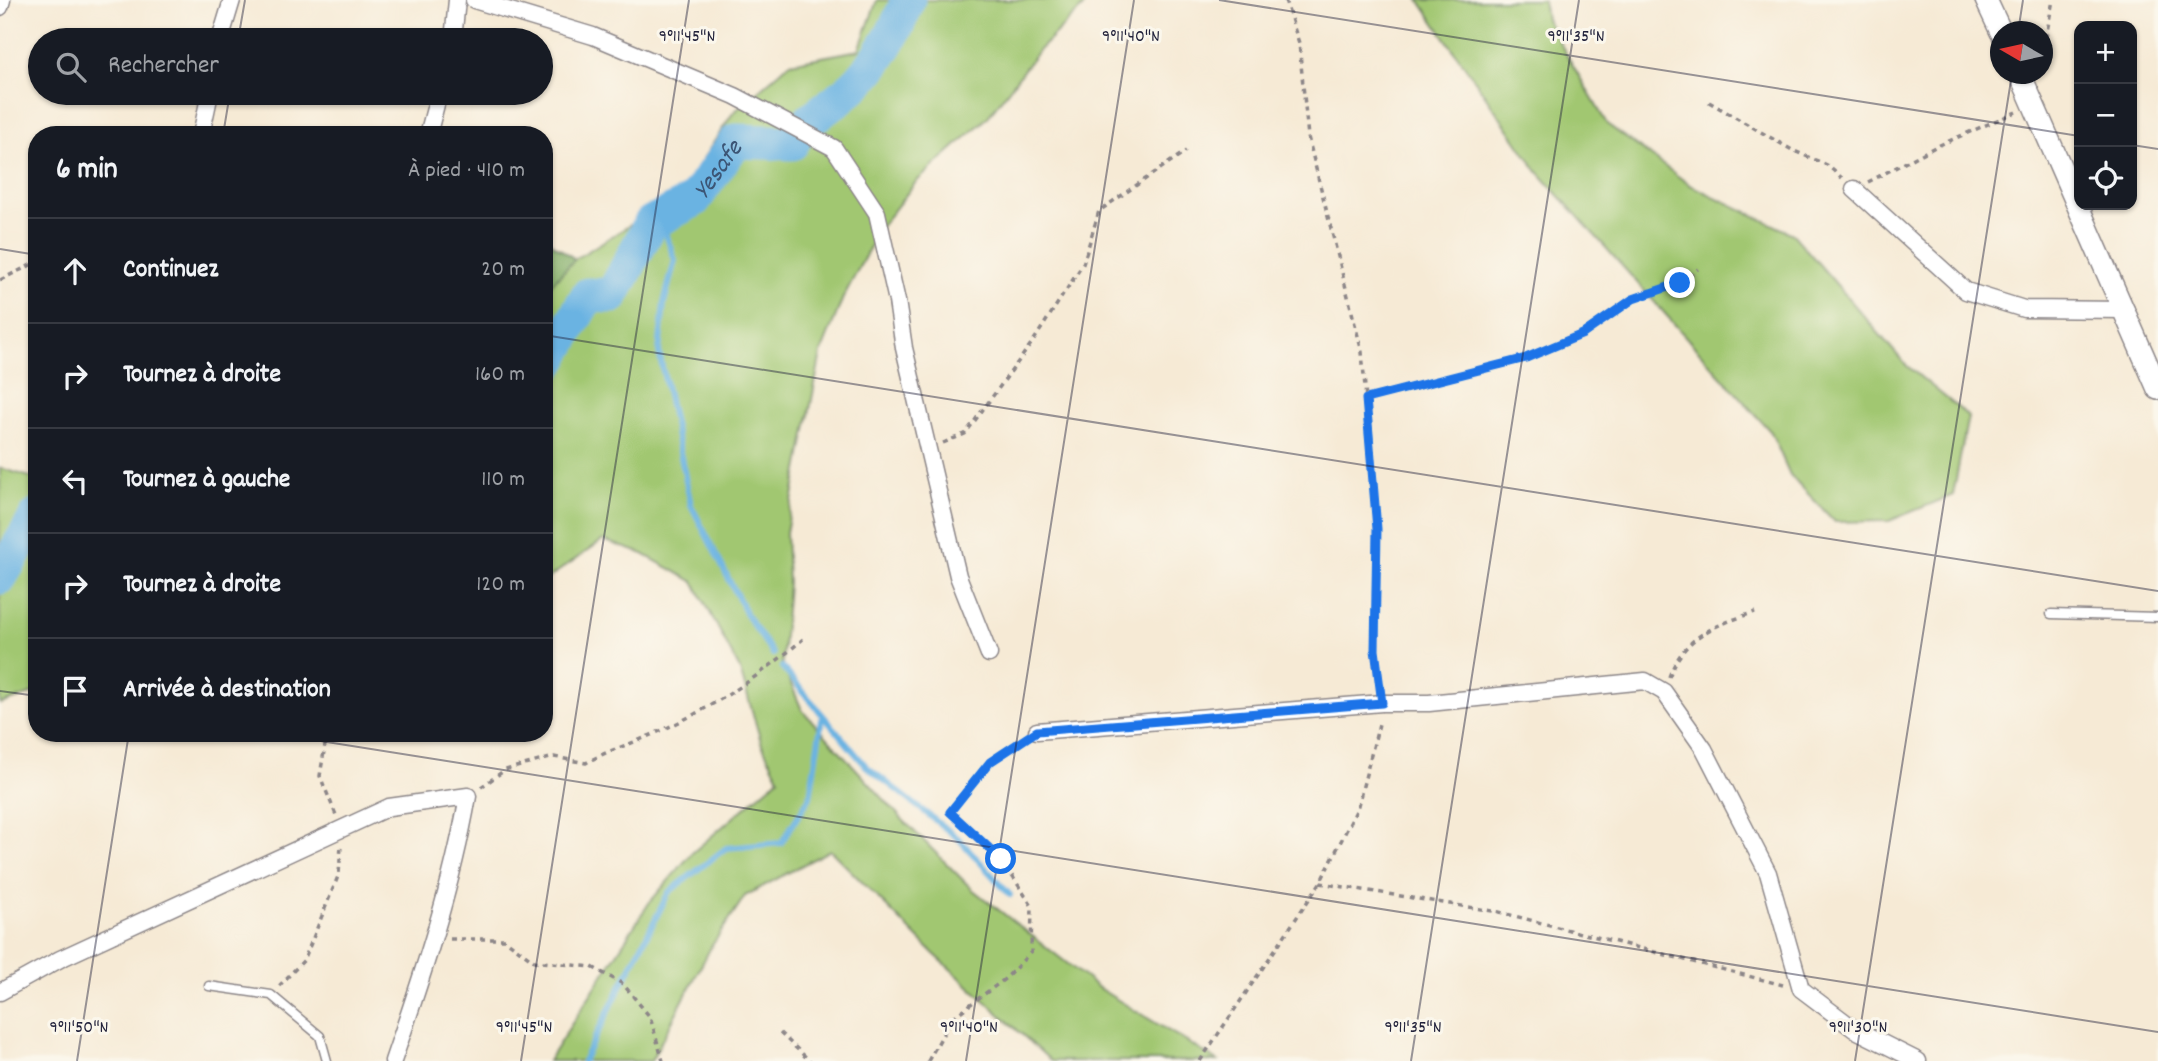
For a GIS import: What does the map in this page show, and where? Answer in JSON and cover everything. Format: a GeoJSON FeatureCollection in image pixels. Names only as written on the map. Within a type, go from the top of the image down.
{"type":"FeatureCollection","features":[{"type":"Feature","properties":{"kind":"street"},"geometry":{"type":"LineString","coordinates":[[0,7],[2,0]]}},
{"type":"Feature","properties":{"kind":"street"},"geometry":{"type":"LineString","coordinates":[[224,28],[232,0]]}},
{"type":"Feature","properties":{"kind":"street"},"geometry":{"type":"LineString","coordinates":[[454,28],[457,0]]}},
{"type":"Feature","properties":{"kind":"street"},"geometry":{"type":"LineString","coordinates":[[474,0],[593,36],[735,96],[834,148],[877,213],[904,348],[958,576],[989,654]]}},
{"type":"Feature","properties":{"kind":"street"},"geometry":{"type":"LineString","coordinates":[[1986,0],[1996,21]]}},
{"type":"Feature","properties":{"kind":"street"},"geometry":{"type":"LineString","coordinates":[[2025,84],[2126,310],[2158,389]]}},
{"type":"Feature","properties":{"kind":"street"},"geometry":{"type":"LineString","coordinates":[[203,126],[207,105]]}},
{"type":"Feature","properties":{"kind":"street"},"geometry":{"type":"LineString","coordinates":[[430,126],[436,105]]}},
{"type":"Feature","properties":{"kind":"street"},"geometry":{"type":"LineString","coordinates":[[1854,189],[1966,292],[2024,309],[2126,310]]}},
{"type":"Feature","properties":{"kind":"street"},"geometry":{"type":"LineString","coordinates":[[1037,731],[1382,703],[1429,703],[1645,681],[1664,692],[1704,749],[1768,873],[1801,989],[1854,1029],[1918,1061]]}},
{"type":"Feature","properties":{"kind":"street"},"geometry":{"type":"LineString","coordinates":[[0,992],[60,959],[389,807],[468,796],[458,850],[433,939],[393,1061]]}},
{"type":"Feature","properties":{"kind":"lane"},"geometry":{"type":"LineString","coordinates":[[2051,614],[2158,617]]}},
{"type":"Feature","properties":{"kind":"lane"},"geometry":{"type":"LineString","coordinates":[[209,986],[271,995],[320,1036],[327,1061]]}},
{"type":"Feature","properties":{"kind":"path"},"geometry":{"type":"LineString","coordinates":[[1200,1061],[1320,883],[1357,809],[1378,735],[1382,703],[1375,650],[1377,529],[1362,352],[1308,137],[1299,43],[1285,0]]}},
{"type":"Feature","properties":{"kind":"path"},"geometry":{"type":"LineString","coordinates":[[2049,21],[2053,0]]}},
{"type":"Feature","properties":{"kind":"path"},"geometry":{"type":"LineString","coordinates":[[1709,102],[1792,150],[1827,166],[1854,189],[1935,147],[2034,105]]}},
{"type":"Feature","properties":{"kind":"path"},"geometry":{"type":"LineString","coordinates":[[929,450],[965,434],[1034,340],[1083,264],[1099,211],[1186,151]]}},
{"type":"Feature","properties":{"kind":"path"},"geometry":{"type":"LineString","coordinates":[[0,280],[28,266]]}},
{"type":"Feature","properties":{"kind":"path"},"geometry":{"type":"LineString","coordinates":[[1366,399],[1526,358],[1583,334],[1633,299],[1680,283],[1698,269]]}},
{"type":"Feature","properties":{"kind":"path"},"geometry":{"type":"LineString","coordinates":[[1664,692],[1677,656],[1707,628],[1755,612]]}},
{"type":"Feature","properties":{"kind":"path"},"geometry":{"type":"LineString","coordinates":[[468,796],[505,770],[554,757],[586,763],[608,750],[650,736],[712,705],[767,670],[803,639]]}},
{"type":"Feature","properties":{"kind":"path"},"geometry":{"type":"LineString","coordinates":[[928,1061],[952,1018],[1006,978],[1031,952],[1032,906],[1001,859],[950,812],[990,762],[1037,731]]}},
{"type":"Feature","properties":{"kind":"path"},"geometry":{"type":"LineString","coordinates":[[271,995],[304,960],[339,874],[342,829],[320,776],[326,742]]}},
{"type":"Feature","properties":{"kind":"path"},"geometry":{"type":"LineString","coordinates":[[1320,883],[1499,912],[1801,989]]}},
{"type":"Feature","properties":{"kind":"path"},"geometry":{"type":"LineString","coordinates":[[433,939],[506,939],[534,961],[592,967],[623,984],[650,1017],[663,1061]]}},
{"type":"Feature","properties":{"kind":"path"},"geometry":{"type":"LineString","coordinates":[[780,1033],[810,1061]]}},
{"type":"Feature","properties":{"kind":"green space"},"geometry":{"type":"Polygon","coordinates":[[[877,0],[1090,0],[1038,51],[987,118],[916,182],[880,228],[843,298],[821,353],[786,532],[788,583],[782,663],[802,710],[903,820],[972,889],[1100,989],[1218,1061],[1051,1061],[933,953],[830,850],[745,896],[711,947],[651,1061],[548,1061],[649,903],[692,853],[779,778],[762,745],[740,670],[694,582],[643,554],[603,540],[553,575],[553,282],[575,259],[680,194],[733,113],[790,63],[859,50],[877,0]]]}},
{"type":"Feature","properties":{"kind":"green space"},"geometry":{"type":"Polygon","coordinates":[[[1419,0],[1543,0],[1546,19],[1607,124],[1690,185],[1793,234],[1906,365],[1968,416],[1953,495],[1889,521],[1835,522],[1790,475],[1771,432],[1538,172],[1419,0]]]}},
{"type":"Feature","properties":{"kind":"green space"},"geometry":{"type":"Polygon","coordinates":[[[553,244],[575,259],[553,282],[553,244]]]}},
{"type":"Feature","properties":{"kind":"green space"},"geometry":{"type":"Polygon","coordinates":[[[0,468],[28,476],[28,695],[0,704],[0,468]]]}},
{"type":"Feature","properties":{"kind":"waterway","name":"Yesafe"},"geometry":{"type":"LineString","coordinates":[[553,356],[588,295],[612,296],[651,223],[694,200],[736,141],[792,143],[806,125],[852,88],[868,71],[888,42],[908,0]]}},
{"type":"Feature","properties":{"kind":"waterway"},"geometry":{"type":"LineString","coordinates":[[660,218],[675,260],[664,303],[659,352],[691,505],[748,617],[773,654]]}},
{"type":"Feature","properties":{"kind":"waterway","name":"Yesafe"},"geometry":{"type":"LineString","coordinates":[[0,577],[28,531]]}},
{"type":"Feature","properties":{"kind":"waterway"},"geometry":{"type":"LineString","coordinates":[[782,667],[866,766],[959,839],[1010,895]]}},
{"type":"Feature","properties":{"kind":"waterway"},"geometry":{"type":"LineString","coordinates":[[583,1061],[669,892],[726,848],[781,843],[810,797],[822,718]]}},
{"type":"Feature","properties":{"kind":"route"},"geometry":{"type":"LineString","coordinates":[[1001,859],[950,812],[990,762],[1037,731],[1382,703],[1375,650],[1377,529],[1366,399],[1526,358],[1583,334],[1633,299],[1680,283]]}}]}
